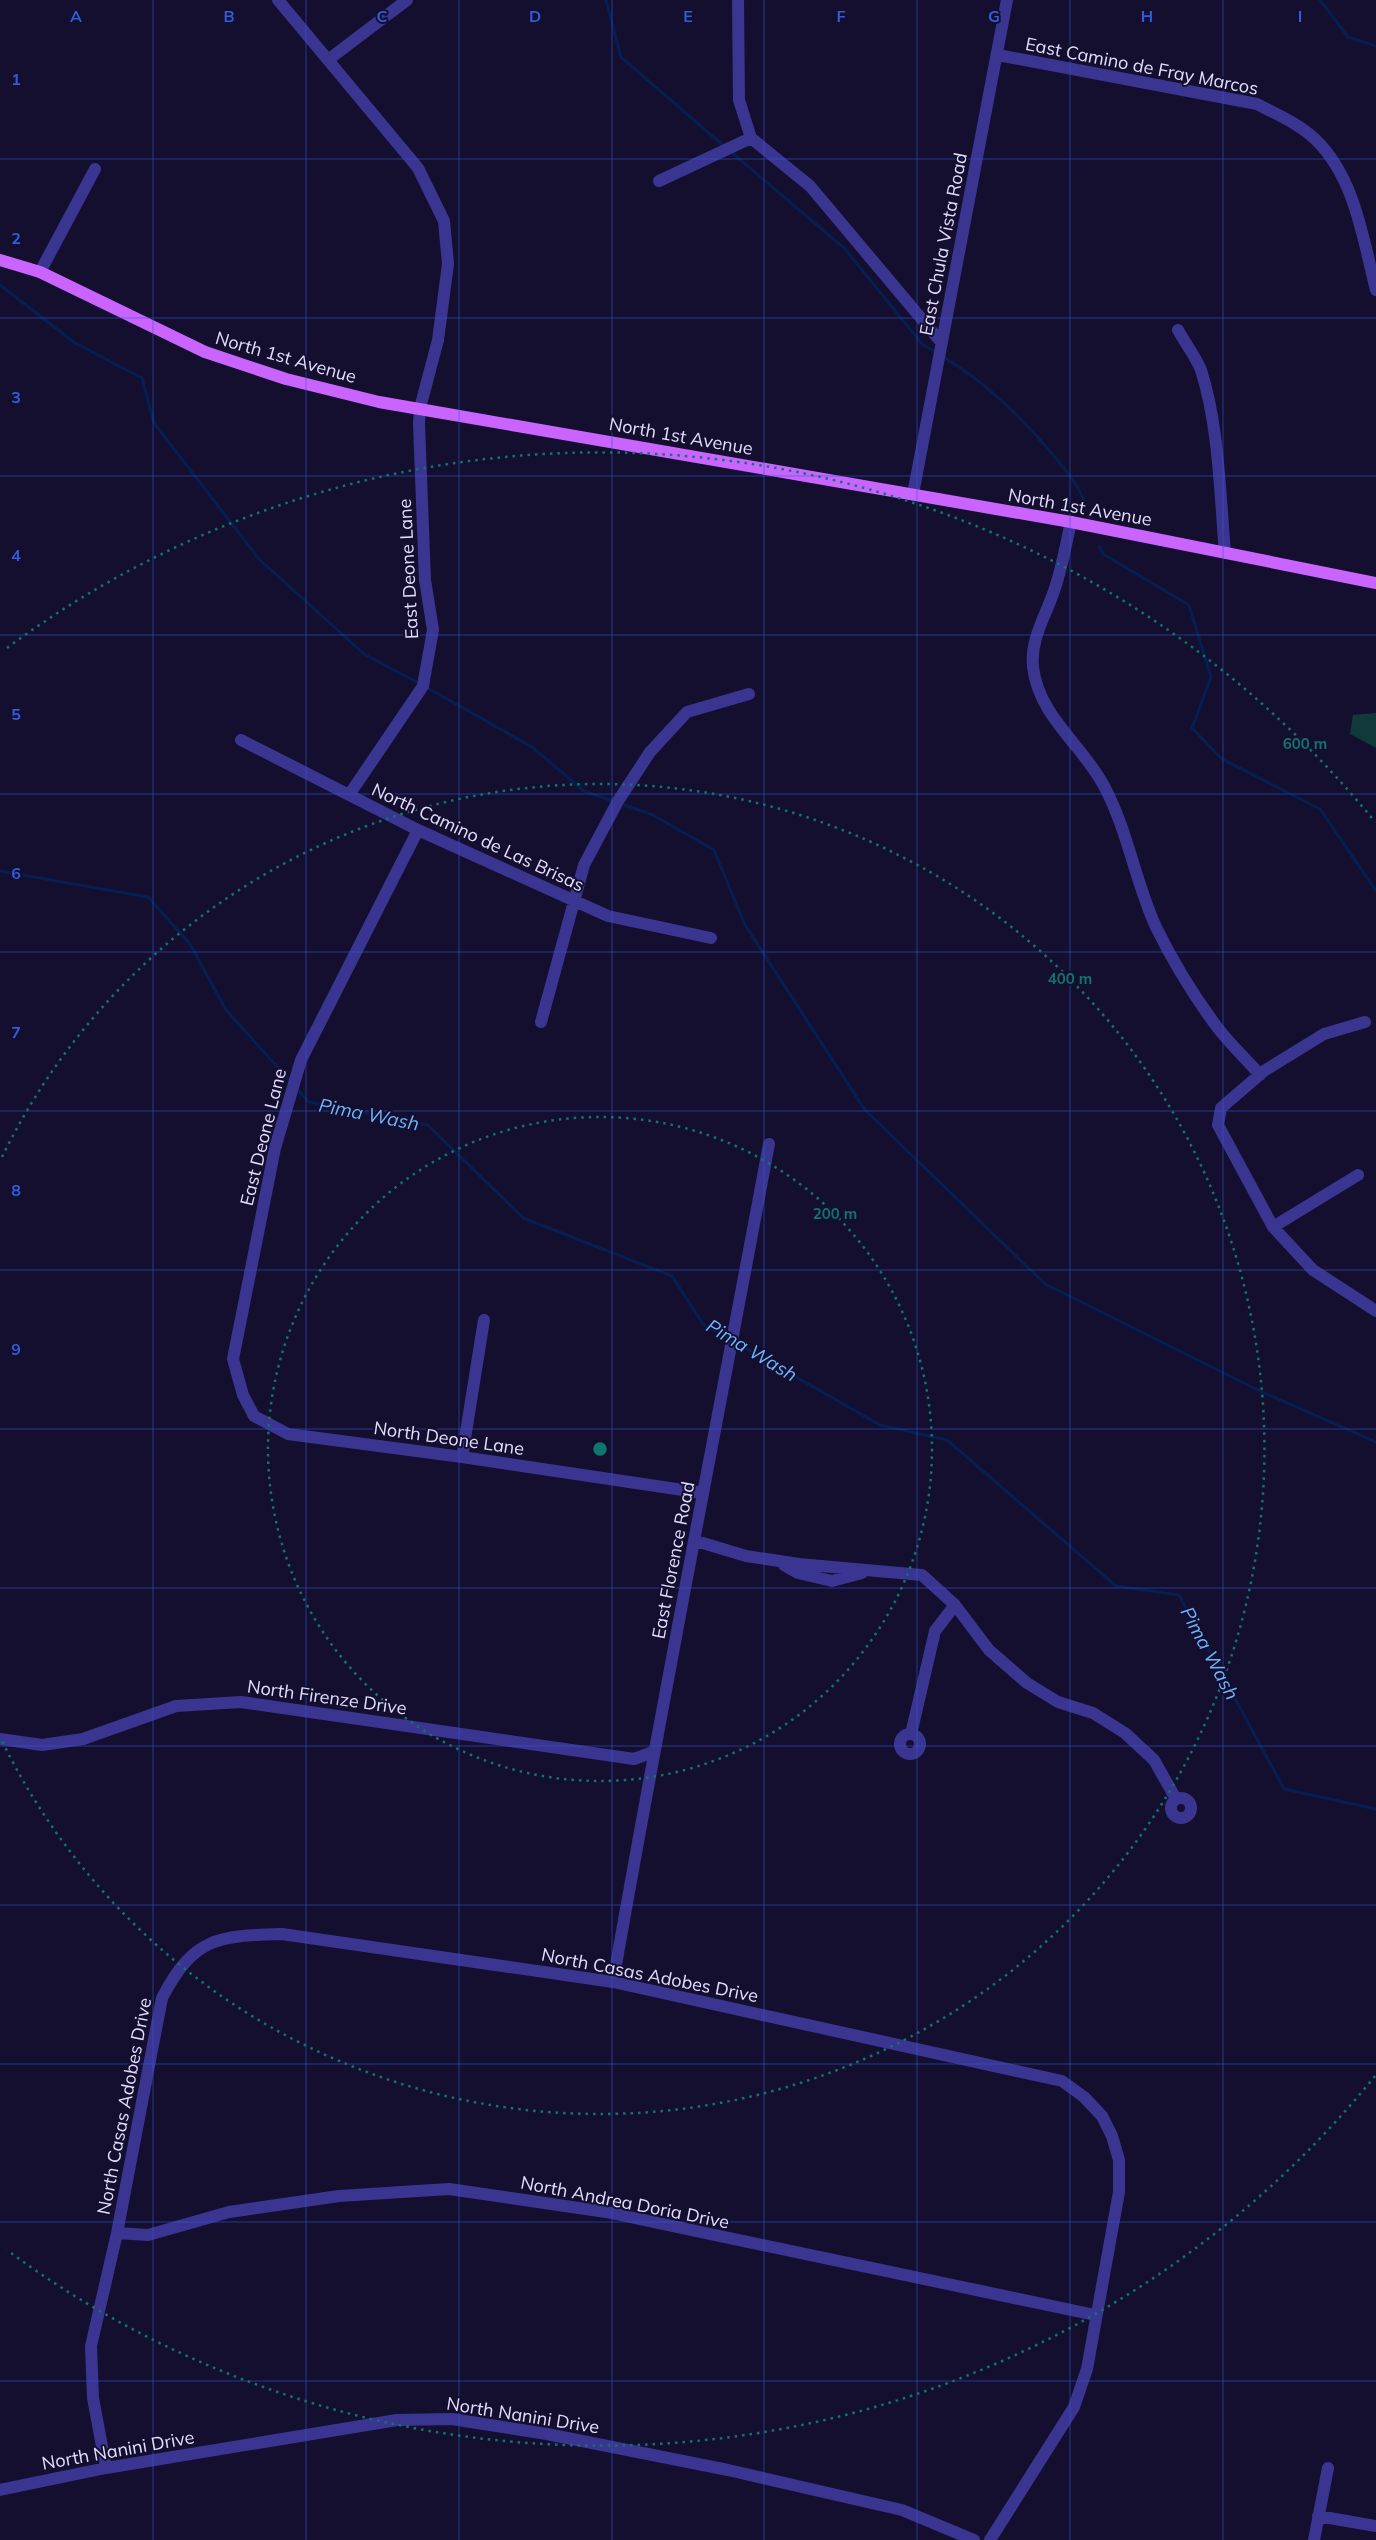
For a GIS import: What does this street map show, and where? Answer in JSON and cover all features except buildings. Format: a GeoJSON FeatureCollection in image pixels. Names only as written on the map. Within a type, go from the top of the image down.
{"type":"FeatureCollection","features":[{"type":"Feature","properties":{"kind":"main road","name":"North 1st Avenue"},"geometry":{"type":"LineString","coordinates":[[0,260],[40,272],[205,352],[286,379],[379,402],[1071,522],[1376,583]]}},
{"type":"Feature","properties":{"kind":"street","name":"East Deone Lane"},"geometry":{"type":"LineString","coordinates":[[278,0],[418,168],[444,221],[448,264],[438,340],[420,408],[419,424],[426,580],[433,630],[423,686],[349,795]]}},
{"type":"Feature","properties":{"kind":"street"},"geometry":{"type":"LineString","coordinates":[[328,60],[407,0]]}},
{"type":"Feature","properties":{"kind":"street"},"geometry":{"type":"LineString","coordinates":[[738,0],[740,100],[751,138],[810,186],[941,342]]}},
{"type":"Feature","properties":{"kind":"street","name":"East Chula Vista Road"},"geometry":{"type":"LineString","coordinates":[[913,494],[1007,0]]}},
{"type":"Feature","properties":{"kind":"street","name":"East Camino de Fray Marcos"},"geometry":{"type":"LineString","coordinates":[[998,55],[1257,104],[1288,121],[1315,139],[1331,158],[1352,196],[1376,290]]}},
{"type":"Feature","properties":{"kind":"street"},"geometry":{"type":"LineString","coordinates":[[659,181],[751,138]]}},
{"type":"Feature","properties":{"kind":"street"},"geometry":{"type":"LineString","coordinates":[[40,272],[95,169]]}},
{"type":"Feature","properties":{"kind":"street"},"geometry":{"type":"LineString","coordinates":[[1178,330],[1200,369],[1208,403],[1215,447],[1225,553]]}},
{"type":"Feature","properties":{"kind":"street"},"geometry":{"type":"LineString","coordinates":[[1071,522],[1061,571],[1034,649],[1036,683],[1044,705],[1089,762],[1116,809],[1145,901],[1168,951],[1218,1028],[1260,1075]]}},
{"type":"Feature","properties":{"kind":"street"},"geometry":{"type":"LineString","coordinates":[[541,1022],[584,866],[618,801],[650,752],[687,712],[749,694]]}},
{"type":"Feature","properties":{"kind":"street","name":"North Camino de Las Brisas"},"geometry":{"type":"LineString","coordinates":[[241,740],[418,830],[608,916],[710,938]]}},
{"type":"Feature","properties":{"kind":"street","name":"East Deone Lane"},"geometry":{"type":"LineString","coordinates":[[233,1359],[275,1148],[301,1060],[418,830]]}},
{"type":"Feature","properties":{"kind":"street"},"geometry":{"type":"LineString","coordinates":[[1365,1022],[1324,1034],[1260,1075],[1212,1117],[1273,1227],[1313,1270],[1376,1311]]}},
{"type":"Feature","properties":{"kind":"street","name":"East Florence Road"},"geometry":{"type":"LineString","coordinates":[[613,1982],[653,1752],[696,1541],[703,1493],[769,1144]]}},
{"type":"Feature","properties":{"kind":"street"},"geometry":{"type":"LineString","coordinates":[[1273,1227],[1358,1175]]}},
{"type":"Feature","properties":{"kind":"street"},"geometry":{"type":"LineString","coordinates":[[462,1457],[484,1320]]}},
{"type":"Feature","properties":{"kind":"street","name":"North Deone Lane"},"geometry":{"type":"LineString","coordinates":[[233,1359],[243,1395],[254,1416],[288,1434],[462,1457],[703,1493]]}},
{"type":"Feature","properties":{"kind":"street"},"geometry":{"type":"LineString","coordinates":[[696,1541],[746,1556],[774,1560],[798,1573],[832,1581],[872,1570],[922,1575],[955,1605],[989,1650],[1026,1683],[1058,1702],[1093,1713],[1125,1733],[1154,1760],[1176,1799]]}},
{"type":"Feature","properties":{"kind":"street"},"geometry":{"type":"LineString","coordinates":[[911,1734],[935,1630],[955,1605]]}},
{"type":"Feature","properties":{"kind":"street","name":"North Firenze Drive"},"geometry":{"type":"LineString","coordinates":[[0,1739],[42,1745],[83,1739],[176,1706],[241,1702],[634,1759],[653,1752]]}},
{"type":"Feature","properties":{"kind":"street","name":"North Casas Adobes Drive"},"geometry":{"type":"LineString","coordinates":[[106,2468],[93,2398],[91,2346],[116,2233],[162,1998],[176,1971],[196,1950],[234,1936],[282,1934],[613,1982],[1062,2081],[1084,2097],[1102,2116],[1112,2136],[1119,2160],[1119,2192],[1095,2315],[1087,2369],[1074,2407],[990,2540]]}},
{"type":"Feature","properties":{"kind":"street","name":"North Andrea Doria Drive"},"geometry":{"type":"LineString","coordinates":[[116,2233],[148,2235],[229,2212],[339,2196],[449,2189],[606,2212],[772,2249],[1095,2315]]}},
{"type":"Feature","properties":{"kind":"street","name":"North Nanini Drive"},"geometry":{"type":"LineString","coordinates":[[0,2490],[106,2468],[397,2420],[452,2419],[546,2434],[719,2468],[902,2510],[974,2540]]}},
{"type":"Feature","properties":{"kind":"street"},"geometry":{"type":"LineString","coordinates":[[1314,2540],[1328,2468]]}},
{"type":"Feature","properties":{"kind":"street"},"geometry":{"type":"LineString","coordinates":[[1318,2516],[1376,2526]]}},
{"type":"Feature","properties":{"kind":"green space"},"geometry":{"type":"Polygon","coordinates":[[[1376,713],[1376,748],[1350,734],[1353,715],[1376,713]]]}},
{"type":"Feature","properties":{"kind":"waterway"},"geometry":{"type":"LineString","coordinates":[[606,0],[621,57],[725,147]]}},
{"type":"Feature","properties":{"kind":"waterway"},"geometry":{"type":"LineString","coordinates":[[1320,0],[1348,37],[1376,46]]}},
{"type":"Feature","properties":{"kind":"waterway"},"geometry":{"type":"LineString","coordinates":[[730,151],[844,248],[923,345],[936,352]]}},
{"type":"Feature","properties":{"kind":"waterway"},"geometry":{"type":"LineString","coordinates":[[0,285],[75,343],[142,378],[154,423],[259,559],[364,654],[420,684]]}},
{"type":"Feature","properties":{"kind":"waterway"},"geometry":{"type":"LineString","coordinates":[[943,357],[989,389],[1016,414],[1066,472],[1084,500]]}},
{"type":"Feature","properties":{"kind":"waterway"},"geometry":{"type":"LineString","coordinates":[[1099,546],[1103,554],[1189,605],[1211,677],[1192,728],[1222,759],[1320,809],[1376,891]]}},
{"type":"Feature","properties":{"kind":"waterway"},"geometry":{"type":"LineString","coordinates":[[426,687],[532,747],[584,791],[613,801]]}},
{"type":"Feature","properties":{"kind":"waterway"},"geometry":{"type":"LineString","coordinates":[[619,803],[653,815],[714,850],[745,925],[865,1110],[1045,1284],[1260,1391],[1376,1442]]}},
{"type":"Feature","properties":{"kind":"waterway","name":"Pima Wash"},"geometry":{"type":"LineString","coordinates":[[0,871],[148,897],[190,944],[226,1010],[290,1081]]}},
{"type":"Feature","properties":{"kind":"waterway","name":"Pima Wash"},"geometry":{"type":"LineString","coordinates":[[296,1088],[309,1102],[428,1125],[523,1218],[672,1276],[703,1324],[729,1339]]}},
{"type":"Feature","properties":{"kind":"waterway","name":"Pima Wash"},"geometry":{"type":"LineString","coordinates":[[735,1342],[880,1425],[947,1440],[1116,1586],[1179,1595],[1284,1789],[1376,1809]]}}]}
